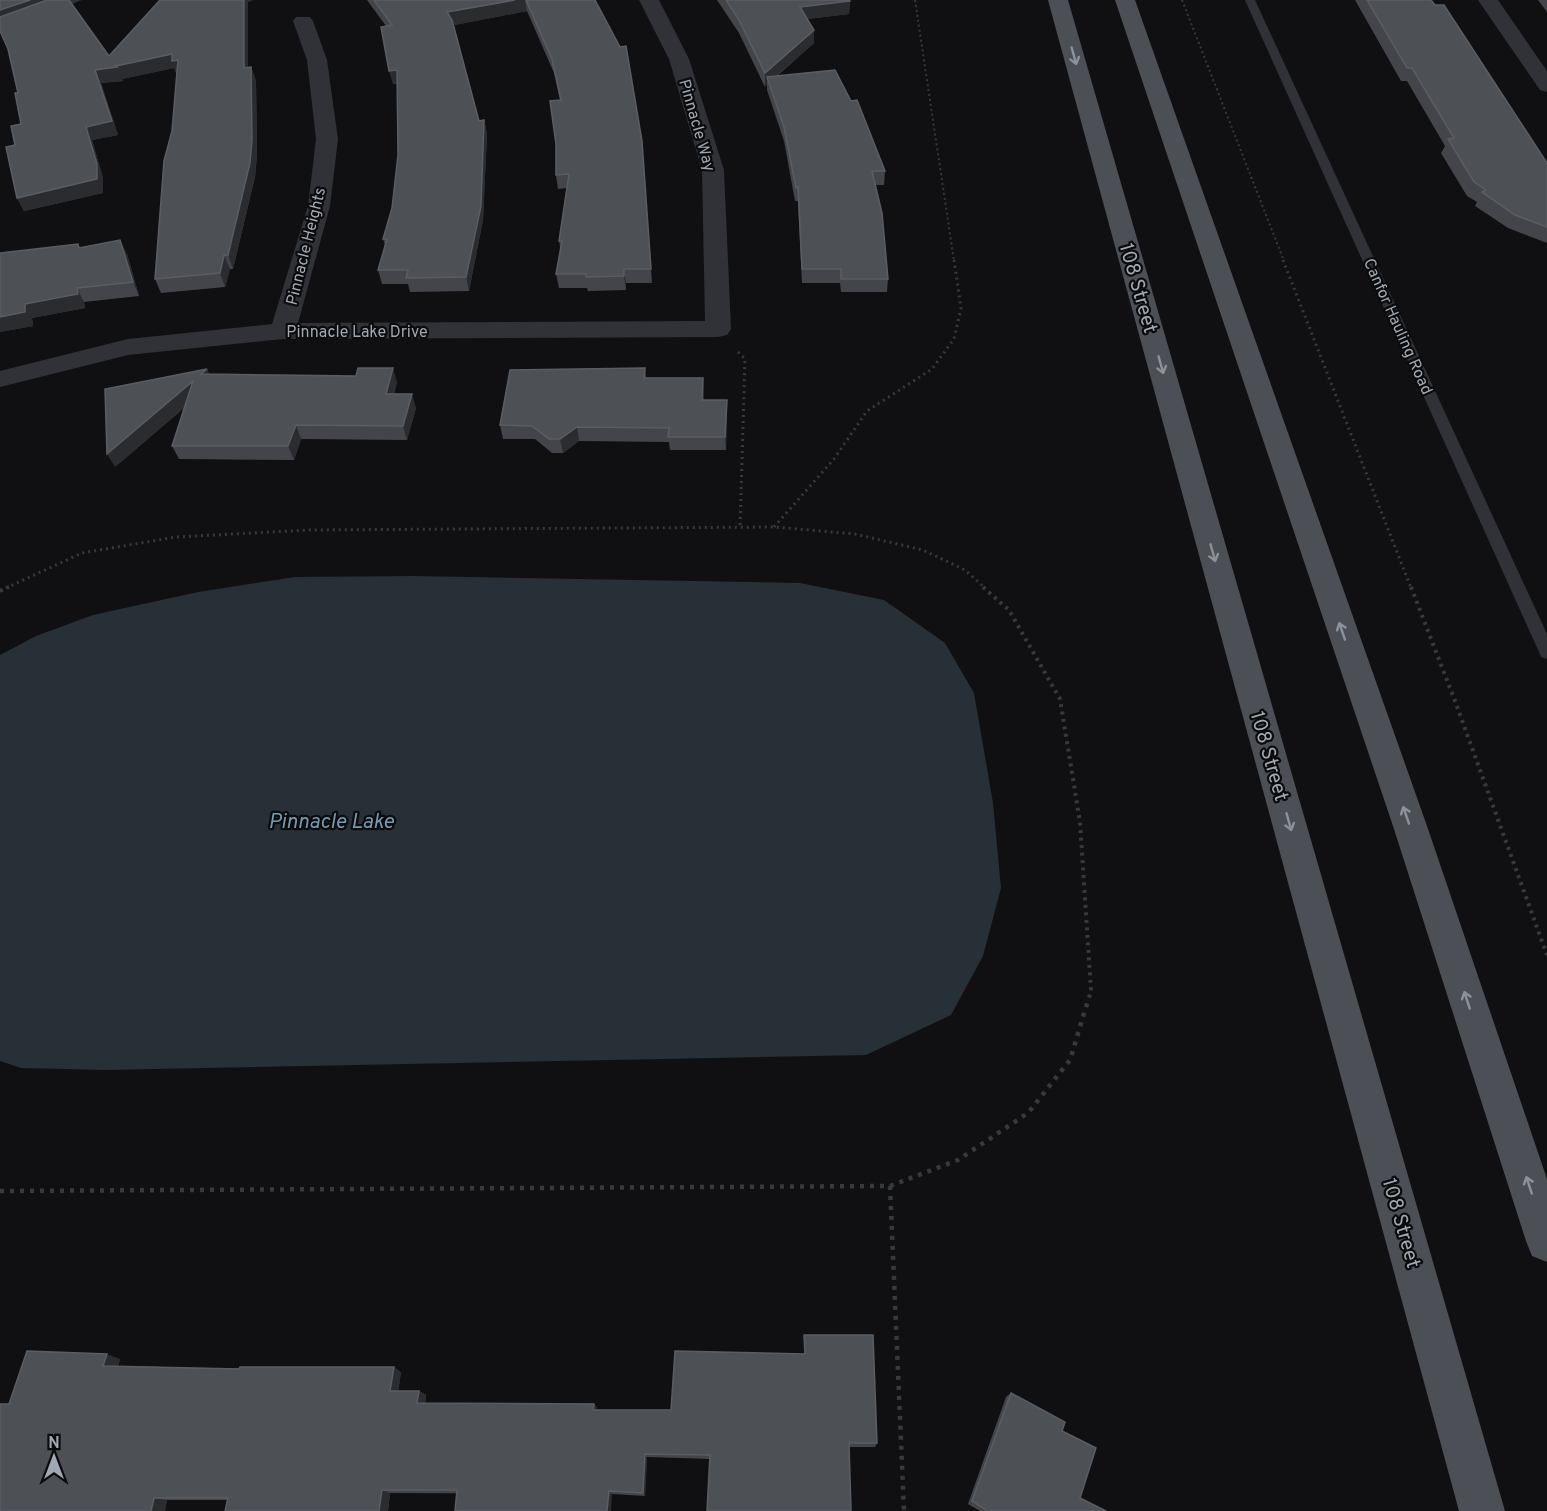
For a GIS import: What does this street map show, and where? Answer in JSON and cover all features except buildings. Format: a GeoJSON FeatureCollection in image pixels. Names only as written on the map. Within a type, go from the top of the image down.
{"type":"FeatureCollection","features":[{"type":"Feature","properties":{"kind":"main road","name":"108 Street"},"geometry":{"type":"LineString","coordinates":[[1058,0],[1482,1511]]}},
{"type":"Feature","properties":{"kind":"main road"},"geometry":{"type":"LineString","coordinates":[[1125,0],[1410,826],[1547,1241]]}},
{"type":"Feature","properties":{"kind":"street","name":"Pinnacle Way"},"geometry":{"type":"LineString","coordinates":[[649,0],[679,58],[713,170],[718,329]]}},
{"type":"Feature","properties":{"kind":"street"},"geometry":{"type":"LineString","coordinates":[[1488,0],[1544,77]]}},
{"type":"Feature","properties":{"kind":"street","name":"Pinnacle Heights"},"geometry":{"type":"LineString","coordinates":[[283,331],[319,206],[327,139],[317,60],[303,21]]}},
{"type":"Feature","properties":{"kind":"street","name":"Pinnacle Lake Drive"},"geometry":{"type":"LineString","coordinates":[[0,379],[128,347],[283,331],[718,329]]}},
{"type":"Feature","properties":{"kind":"lane"},"geometry":{"type":"LineString","coordinates":[[33,15],[77,0]]}},
{"type":"Feature","properties":{"kind":"lane","name":"Canfor Hauling Road"},"geometry":{"type":"LineString","coordinates":[[1250,0],[1547,652]]}},
{"type":"Feature","properties":{"kind":"path"},"geometry":{"type":"LineString","coordinates":[[774,527],[834,459],[867,411],[932,369],[954,339],[961,308],[915,0]]}},
{"type":"Feature","properties":{"kind":"path"},"geometry":{"type":"LineString","coordinates":[[1182,0],[1455,701],[1547,955]]}},
{"type":"Feature","properties":{"kind":"path"},"geometry":{"type":"LineString","coordinates":[[718,329],[745,359],[740,528]]}},
{"type":"Feature","properties":{"kind":"path"},"geometry":{"type":"LineString","coordinates":[[0,591],[82,553],[176,537],[309,530],[774,527],[867,537],[924,550],[965,570],[1009,610],[1060,699],[1080,822],[1091,990],[1070,1060],[1028,1113],[958,1160],[890,1186],[0,1191]]}},
{"type":"Feature","properties":{"kind":"path"},"geometry":{"type":"LineString","coordinates":[[890,1186],[904,1511]]}},
{"type":"Feature","properties":{"kind":"water","name":"Pinnacle Lake"},"geometry":{"type":"Polygon","coordinates":[[[414,576],[800,583],[884,600],[945,643],[974,693],[993,803],[1001,888],[983,956],[951,1015],[866,1055],[105,1070],[21,1068],[0,1061],[0,655],[36,636],[93,615],[198,592],[295,577],[414,576]]]}}]}
